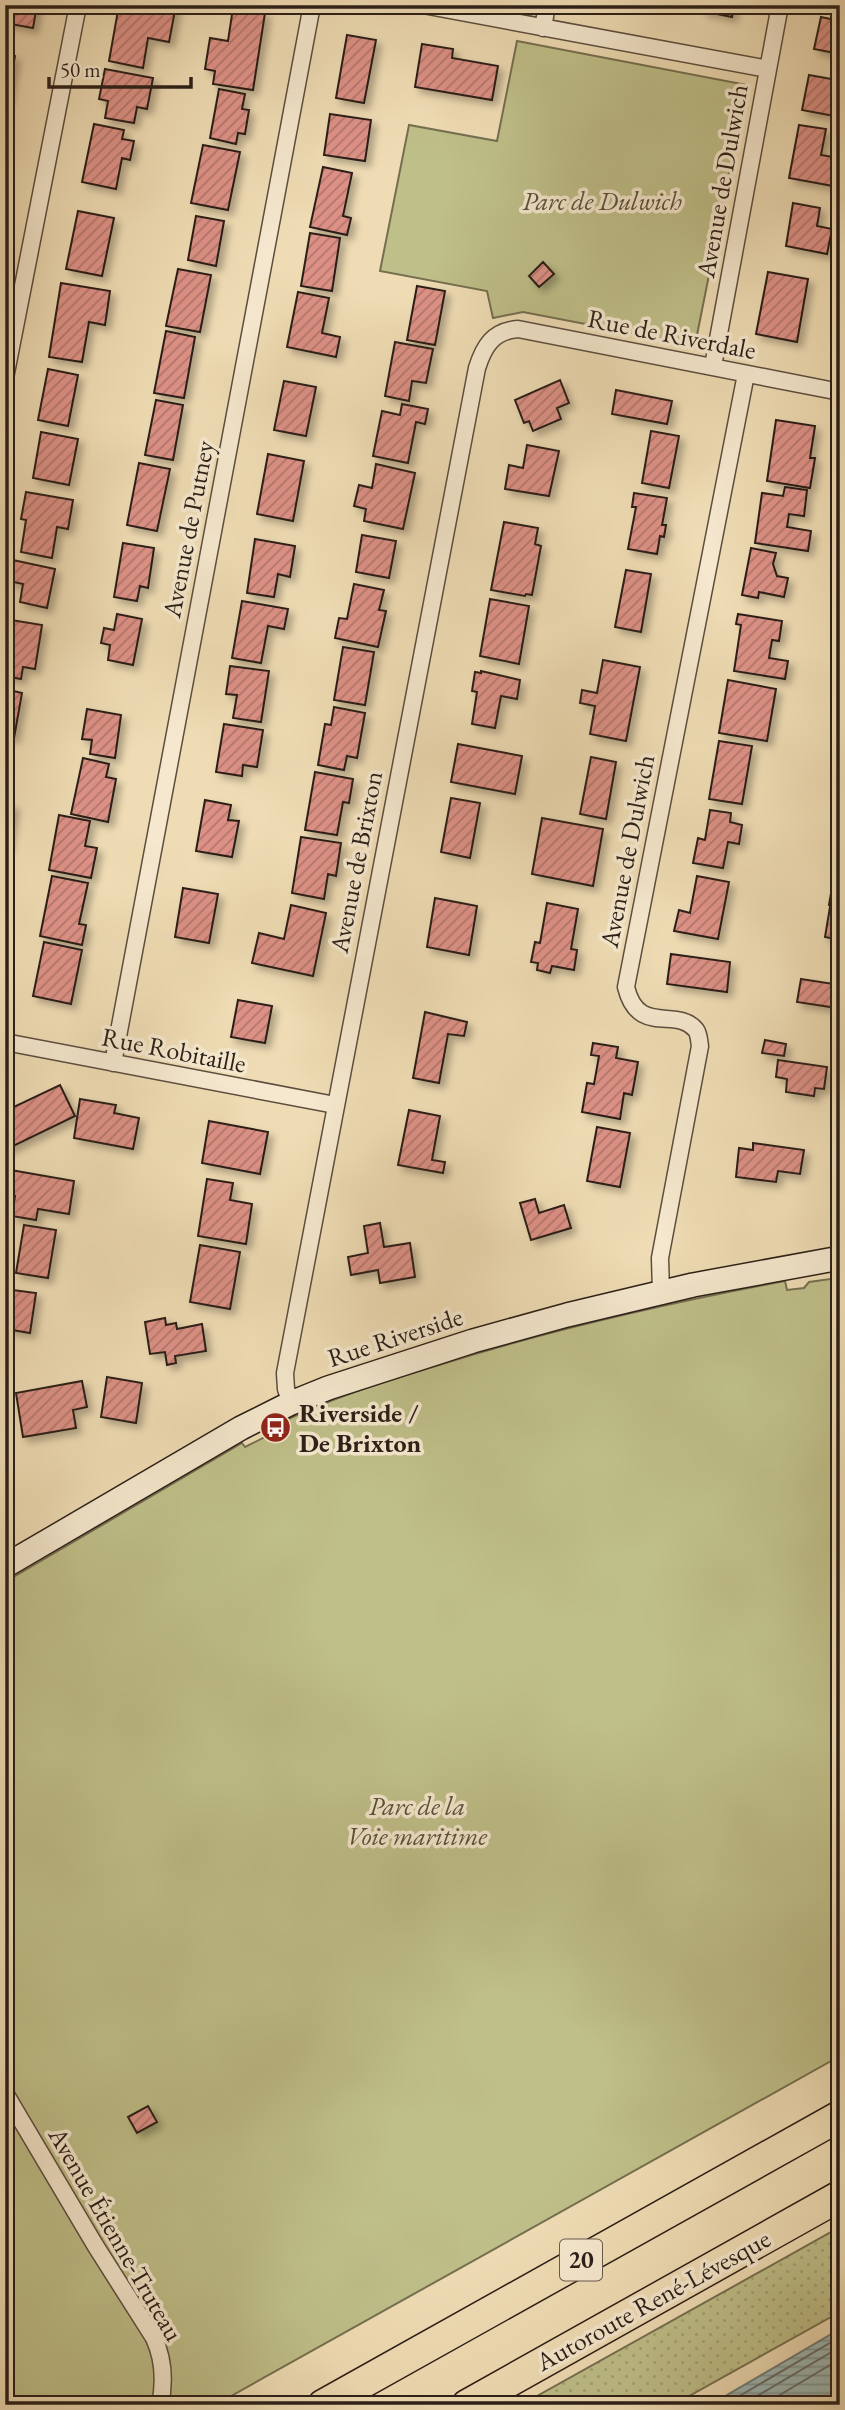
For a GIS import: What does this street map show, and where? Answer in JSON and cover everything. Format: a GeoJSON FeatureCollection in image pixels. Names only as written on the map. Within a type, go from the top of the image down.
{"type":"FeatureCollection","features":[{"type":"Feature","properties":{"kind":"highway","name":"20"},"geometry":{"type":"LineString","coordinates":[[323,2405],[840,2116]]}},
{"type":"Feature","properties":{"kind":"highway","name":"Autoroute René-Lévesque"},"geometry":{"type":"LineString","coordinates":[[467,2405],[840,2196]]}},
{"type":"Feature","properties":{"kind":"street"},"geometry":{"type":"LineString","coordinates":[[5,378],[78,5]]}},
{"type":"Feature","properties":{"kind":"street","name":"Avenue de Putney"},"geometry":{"type":"LineString","coordinates":[[113,1063],[312,5]]}},
{"type":"Feature","properties":{"kind":"street"},"geometry":{"type":"LineString","coordinates":[[423,5],[768,69]]}},
{"type":"Feature","properties":{"kind":"street"},"geometry":{"type":"LineString","coordinates":[[543,28],[547,5]]}},
{"type":"Feature","properties":{"kind":"street","name":"Avenue de Dulwich"},"geometry":{"type":"LineString","coordinates":[[713,366],[780,5]]}},
{"type":"Feature","properties":{"kind":"street","name":"Rue de Riverdale"},"geometry":{"type":"LineString","coordinates":[[495,335],[518,328],[840,392]]}},
{"type":"Feature","properties":{"kind":"street","name":"Avenue de Brixton"},"geometry":{"type":"LineString","coordinates":[[291,1403],[286,1389],[285,1373],[335,1105],[477,368],[483,349],[495,335]]}},
{"type":"Feature","properties":{"kind":"street","name":"Avenue de Dulwich"},"geometry":{"type":"LineString","coordinates":[[661,1292],[660,1258],[700,1046],[697,1031],[688,1024],[639,1014],[629,1002],[626,987],[746,374]]}},
{"type":"Feature","properties":{"kind":"street","name":"Rue Robitaille"},"geometry":{"type":"LineString","coordinates":[[5,1042],[335,1105]]}},
{"type":"Feature","properties":{"kind":"street","name":"Rue Riverside"},"geometry":{"type":"LineString","coordinates":[[5,1566],[220,1440],[291,1403],[344,1382],[473,1341],[661,1292],[840,1258]]}},
{"type":"Feature","properties":{"kind":"street","name":"Avenue Étienne-Truteau"},"geometry":{"type":"LineString","coordinates":[[5,2093],[154,2338],[163,2373],[160,2405]]}},
{"type":"Feature","properties":{"kind":"green space","name":"Parc de Dulwich"},"geometry":{"type":"Polygon","coordinates":[[[517,41],[747,85],[695,345],[523,312],[493,318],[487,291],[380,271],[409,125],[497,141],[517,41]]]}},
{"type":"Feature","properties":{"kind":"green space","name":"Parc de la Voie maritime"},"geometry":{"type":"Polygon","coordinates":[[[840,1271],[840,2056],[215,2405],[5,2405],[5,1582],[242,1443],[245,1447],[281,1429],[279,1424],[284,1421],[341,1397],[399,1377],[568,1328],[785,1281],[787,1290],[804,1288],[809,1282],[831,1279],[831,1272],[840,1271]]]}},
{"type":"Feature","properties":{"kind":"green space"},"geometry":{"type":"Polygon","coordinates":[[[840,2227],[840,2312],[673,2405],[521,2405],[840,2227]]]}},
{"type":"Feature","properties":{"kind":"water"},"geometry":{"type":"Polygon","coordinates":[[[840,2329],[840,2405],[710,2405],[840,2329]]]}},
{"type":"Feature","properties":{"kind":"building"},"geometry":{"type":"Polygon","coordinates":[[[5,5],[37,5],[33,28],[5,23],[5,5]]]}},
{"type":"Feature","properties":{"kind":"building"},"geometry":{"type":"Polygon","coordinates":[[[119,5],[176,5],[169,42],[148,38],[143,68],[109,61],[119,5]]]}},
{"type":"Feature","properties":{"kind":"building"},"geometry":{"type":"Polygon","coordinates":[[[703,5],[734,5],[732,17],[702,11],[703,5]]]}},
{"type":"Feature","properties":{"kind":"building"},"geometry":{"type":"Polygon","coordinates":[[[233,8],[265,13],[253,90],[213,84],[215,71],[205,69],[210,38],[228,41],[233,8]]]}},
{"type":"Feature","properties":{"kind":"building"},"geometry":{"type":"Polygon","coordinates":[[[821,17],[840,21],[840,54],[814,49],[821,17]]]}},
{"type":"Feature","properties":{"kind":"building"},"geometry":{"type":"Polygon","coordinates":[[[347,35],[376,40],[364,103],[336,98],[347,35]]]}},
{"type":"Feature","properties":{"kind":"building"},"geometry":{"type":"Polygon","coordinates":[[[422,44],[453,49],[452,58],[498,66],[492,100],[415,87],[422,44]]]}},
{"type":"Feature","properties":{"kind":"building"},"geometry":{"type":"Polygon","coordinates":[[[5,54],[15,56],[7,101],[5,101],[5,54]]]}},
{"type":"Feature","properties":{"kind":"building"},"geometry":{"type":"Polygon","coordinates":[[[105,69],[153,78],[147,109],[137,107],[134,123],[105,118],[108,101],[99,99],[105,69]]]}},
{"type":"Feature","properties":{"kind":"building"},"geometry":{"type":"Polygon","coordinates":[[[809,75],[837,80],[833,100],[840,101],[840,117],[802,110],[809,75]]]}},
{"type":"Feature","properties":{"kind":"building"},"geometry":{"type":"Polygon","coordinates":[[[219,89],[245,94],[242,109],[249,110],[245,134],[238,133],[236,144],[210,138],[219,89]]]}},
{"type":"Feature","properties":{"kind":"building"},"geometry":{"type":"Polygon","coordinates":[[[330,114],[371,120],[365,161],[324,155],[330,114]]]}},
{"type":"Feature","properties":{"kind":"building"},"geometry":{"type":"Polygon","coordinates":[[[94,124],[124,130],[122,139],[134,141],[130,160],[122,158],[116,189],[82,182],[94,124]]]}},
{"type":"Feature","properties":{"kind":"building"},"geometry":{"type":"Polygon","coordinates":[[[799,125],[826,129],[821,155],[839,158],[833,186],[789,178],[799,125]]]}},
{"type":"Feature","properties":{"kind":"building"},"geometry":{"type":"Polygon","coordinates":[[[203,145],[240,152],[228,210],[191,203],[203,145]]]}},
{"type":"Feature","properties":{"kind":"building"},"geometry":{"type":"Polygon","coordinates":[[[323,167],[352,173],[343,216],[351,218],[347,235],[310,227],[323,167]]]}},
{"type":"Feature","properties":{"kind":"building"},"geometry":{"type":"Polygon","coordinates":[[[793,203],[820,208],[817,226],[832,229],[827,254],[786,246],[793,203]]]}},
{"type":"Feature","properties":{"kind":"building"},"geometry":{"type":"Polygon","coordinates":[[[78,211],[114,218],[102,276],[66,269],[78,211]]]}},
{"type":"Feature","properties":{"kind":"building"},"geometry":{"type":"Polygon","coordinates":[[[196,216],[224,221],[216,266],[188,260],[196,216]]]}},
{"type":"Feature","properties":{"kind":"building"},"geometry":{"type":"Polygon","coordinates":[[[310,233],[340,238],[332,291],[301,286],[310,233]]]}},
{"type":"Feature","properties":{"kind":"building"},"geometry":{"type":"Polygon","coordinates":[[[543,262],[554,274],[539,287],[529,276],[543,262]]]}},
{"type":"Feature","properties":{"kind":"building"},"geometry":{"type":"Polygon","coordinates":[[[178,269],[211,275],[200,332],[166,326],[178,269]]]}},
{"type":"Feature","properties":{"kind":"building"},"geometry":{"type":"Polygon","coordinates":[[[768,272],[808,279],[797,342],[756,334],[768,272]]]}},
{"type":"Feature","properties":{"kind":"building"},"geometry":{"type":"Polygon","coordinates":[[[61,283],[110,291],[105,325],[89,322],[82,362],[49,357],[61,283]]]}},
{"type":"Feature","properties":{"kind":"building"},"geometry":{"type":"Polygon","coordinates":[[[417,286],[445,291],[435,345],[407,340],[417,286]]]}},
{"type":"Feature","properties":{"kind":"building"},"geometry":{"type":"Polygon","coordinates":[[[298,292],[329,298],[322,333],[340,337],[336,357],[287,347],[298,292]]]}},
{"type":"Feature","properties":{"kind":"building"},"geometry":{"type":"Polygon","coordinates":[[[166,331],[195,337],[184,398],[154,393],[166,331]]]}},
{"type":"Feature","properties":{"kind":"building"},"geometry":{"type":"Polygon","coordinates":[[[395,342],[433,349],[426,383],[412,381],[409,401],[385,396],[395,342]]]}},
{"type":"Feature","properties":{"kind":"building"},"geometry":{"type":"Polygon","coordinates":[[[48,369],[78,375],[68,426],[38,420],[48,369]]]}},
{"type":"Feature","properties":{"kind":"building"},"geometry":{"type":"Polygon","coordinates":[[[560,380],[569,403],[557,408],[561,419],[533,431],[529,421],[524,423],[515,400],[560,380]]]}},
{"type":"Feature","properties":{"kind":"building"},"geometry":{"type":"Polygon","coordinates":[[[284,381],[316,387],[306,436],[274,430],[284,381]]]}},
{"type":"Feature","properties":{"kind":"building"},"geometry":{"type":"Polygon","coordinates":[[[616,390],[672,401],[667,424],[612,414],[616,390]]]}},
{"type":"Feature","properties":{"kind":"building"},"geometry":{"type":"Polygon","coordinates":[[[156,400],[183,405],[173,460],[145,455],[156,400]]]}},
{"type":"Feature","properties":{"kind":"building"},"geometry":{"type":"Polygon","coordinates":[[[402,404],[428,409],[425,424],[416,422],[408,463],[373,456],[382,411],[400,415],[402,404]]]}},
{"type":"Feature","properties":{"kind":"building"},"geometry":{"type":"Polygon","coordinates":[[[776,420],[815,426],[810,458],[815,458],[810,488],[767,481],[776,420]]]}},
{"type":"Feature","properties":{"kind":"building"},"geometry":{"type":"Polygon","coordinates":[[[651,431],[679,436],[669,488],[642,483],[651,431]]]}},
{"type":"Feature","properties":{"kind":"building"},"geometry":{"type":"Polygon","coordinates":[[[41,432],[78,439],[69,485],[33,478],[41,432]]]}},
{"type":"Feature","properties":{"kind":"building"},"geometry":{"type":"Polygon","coordinates":[[[527,445],[559,451],[549,496],[505,489],[509,465],[523,468],[527,445]]]}},
{"type":"Feature","properties":{"kind":"building"},"geometry":{"type":"Polygon","coordinates":[[[268,454],[304,461],[293,521],[257,514],[268,454]]]}},
{"type":"Feature","properties":{"kind":"building"},"geometry":{"type":"Polygon","coordinates":[[[139,463],[170,469],[157,531],[127,525],[139,463]]]}},
{"type":"Feature","properties":{"kind":"building"},"geometry":{"type":"Polygon","coordinates":[[[376,464],[415,473],[403,529],[364,521],[366,509],[354,506],[359,485],[372,488],[376,464]]]}},
{"type":"Feature","properties":{"kind":"building"},"geometry":{"type":"Polygon","coordinates":[[[785,487],[807,490],[804,516],[789,514],[787,527],[811,531],[808,551],[755,543],[762,493],[783,496],[785,487]]]}},
{"type":"Feature","properties":{"kind":"building"},"geometry":{"type":"Polygon","coordinates":[[[26,492],[73,500],[68,529],[57,527],[52,558],[21,552],[26,520],[21,519],[26,492]]]}},
{"type":"Feature","properties":{"kind":"building"},"geometry":{"type":"Polygon","coordinates":[[[634,493],[667,498],[662,525],[666,525],[664,537],[660,536],[657,554],[628,549],[636,507],[632,507],[634,493]]]}},
{"type":"Feature","properties":{"kind":"building"},"geometry":{"type":"Polygon","coordinates":[[[504,522],[538,528],[535,544],[541,546],[532,595],[491,590],[504,522]]]}},
{"type":"Feature","properties":{"kind":"building"},"geometry":{"type":"Polygon","coordinates":[[[362,535],[396,541],[389,578],[356,572],[362,535]]]}},
{"type":"Feature","properties":{"kind":"building"},"geometry":{"type":"Polygon","coordinates":[[[255,539],[295,546],[290,577],[278,574],[274,597],[247,593],[255,539]]]}},
{"type":"Feature","properties":{"kind":"building"},"geometry":{"type":"Polygon","coordinates":[[[123,543],[154,548],[148,588],[140,586],[137,601],[114,597],[123,543]]]}},
{"type":"Feature","properties":{"kind":"building"},"geometry":{"type":"Polygon","coordinates":[[[751,548],[776,553],[773,564],[777,576],[788,578],[784,597],[759,592],[758,598],[742,595],[751,548]]]}},
{"type":"Feature","properties":{"kind":"building"},"geometry":{"type":"Polygon","coordinates":[[[13,560],[55,569],[47,608],[20,602],[23,584],[9,581],[13,560]]]}},
{"type":"Feature","properties":{"kind":"building"},"geometry":{"type":"Polygon","coordinates":[[[626,570],[651,574],[641,632],[615,627],[626,570]]]}},
{"type":"Feature","properties":{"kind":"building"},"geometry":{"type":"Polygon","coordinates":[[[354,584],[384,590],[379,610],[386,611],[378,647],[335,638],[339,618],[347,619],[354,584]]]}},
{"type":"Feature","properties":{"kind":"building"},"geometry":{"type":"Polygon","coordinates":[[[490,599],[529,606],[519,664],[480,656],[490,599]]]}},
{"type":"Feature","properties":{"kind":"building"},"geometry":{"type":"Polygon","coordinates":[[[242,601],[288,609],[284,629],[268,626],[261,663],[232,658],[242,601]]]}},
{"type":"Feature","properties":{"kind":"building"},"geometry":{"type":"Polygon","coordinates":[[[117,614],[142,619],[133,665],[108,660],[110,645],[101,643],[104,628],[114,630],[117,614]]]}},
{"type":"Feature","properties":{"kind":"building"},"geometry":{"type":"Polygon","coordinates":[[[738,614],[782,621],[779,641],[772,640],[769,658],[788,661],[785,679],[734,671],[741,625],[736,624],[738,614]]]}},
{"type":"Feature","properties":{"kind":"building"},"geometry":{"type":"Polygon","coordinates":[[[5,619],[42,625],[35,669],[23,667],[21,679],[5,676],[5,619]]]}},
{"type":"Feature","properties":{"kind":"building"},"geometry":{"type":"Polygon","coordinates":[[[343,647],[374,652],[365,705],[334,700],[343,647]]]}},
{"type":"Feature","properties":{"kind":"building"},"geometry":{"type":"Polygon","coordinates":[[[603,660],[640,667],[626,741],[590,734],[595,706],[580,703],[582,690],[597,693],[603,660]]]}},
{"type":"Feature","properties":{"kind":"building"},"geometry":{"type":"Polygon","coordinates":[[[230,666],[269,671],[261,722],[233,718],[237,695],[226,694],[230,666]]]}},
{"type":"Feature","properties":{"kind":"building"},"geometry":{"type":"Polygon","coordinates":[[[475,672],[520,680],[517,699],[501,696],[495,728],[472,724],[477,692],[472,691],[475,672]]]}},
{"type":"Feature","properties":{"kind":"building"},"geometry":{"type":"Polygon","coordinates":[[[728,680],[776,689],[767,741],[719,733],[728,680]]]}},
{"type":"Feature","properties":{"kind":"building"},"geometry":{"type":"Polygon","coordinates":[[[5,689],[22,693],[14,738],[5,736],[5,689]]]}},
{"type":"Feature","properties":{"kind":"building"},"geometry":{"type":"Polygon","coordinates":[[[334,707],[365,713],[357,758],[347,756],[344,770],[318,765],[325,724],[331,725],[334,707]]]}},
{"type":"Feature","properties":{"kind":"building"},"geometry":{"type":"Polygon","coordinates":[[[87,709],[121,715],[115,758],[90,754],[92,740],[82,739],[87,709]]]}},
{"type":"Feature","properties":{"kind":"building"},"geometry":{"type":"Polygon","coordinates":[[[224,724],[263,730],[257,767],[243,765],[242,776],[216,772],[224,724]]]}},
{"type":"Feature","properties":{"kind":"building"},"geometry":{"type":"Polygon","coordinates":[[[719,741],[752,746],[742,804],[709,799],[719,741]]]}},
{"type":"Feature","properties":{"kind":"building"},"geometry":{"type":"Polygon","coordinates":[[[458,744],[522,756],[515,794],[451,782],[458,744]]]}},
{"type":"Feature","properties":{"kind":"building"},"geometry":{"type":"Polygon","coordinates":[[[591,757],[616,762],[606,819],[580,814],[591,757]]]}},
{"type":"Feature","properties":{"kind":"building"},"geometry":{"type":"Polygon","coordinates":[[[83,758],[109,764],[106,777],[116,779],[108,822],[71,814],[83,758]]]}},
{"type":"Feature","properties":{"kind":"building"},"geometry":{"type":"Polygon","coordinates":[[[315,772],[353,779],[349,803],[343,802],[337,835],[305,830],[315,772]]]}},
{"type":"Feature","properties":{"kind":"building"},"geometry":{"type":"Polygon","coordinates":[[[451,798],[480,803],[470,858],[441,852],[451,798]]]}},
{"type":"Feature","properties":{"kind":"building"},"geometry":{"type":"Polygon","coordinates":[[[205,800],[231,805],[228,820],[239,821],[232,857],[196,851],[205,800]]]}},
{"type":"Feature","properties":{"kind":"building"},"geometry":{"type":"Polygon","coordinates":[[[5,804],[14,805],[7,848],[5,847],[5,804]]]}},
{"type":"Feature","properties":{"kind":"building"},"geometry":{"type":"Polygon","coordinates":[[[710,810],[731,813],[730,822],[742,825],[739,844],[728,842],[723,868],[693,863],[698,838],[705,840],[710,810]]]}},
{"type":"Feature","properties":{"kind":"building"},"geometry":{"type":"Polygon","coordinates":[[[59,815],[90,821],[85,846],[97,848],[91,878],[49,870],[59,815]]]}},
{"type":"Feature","properties":{"kind":"building"},"geometry":{"type":"Polygon","coordinates":[[[542,818],[603,829],[593,886],[532,874],[542,818]]]}},
{"type":"Feature","properties":{"kind":"building"},"geometry":{"type":"Polygon","coordinates":[[[301,837],[341,843],[336,876],[328,874],[324,899],[292,893],[301,837]]]}},
{"type":"Feature","properties":{"kind":"building"},"geometry":{"type":"Polygon","coordinates":[[[836,864],[840,864],[840,907],[829,905],[836,864]]]}},
{"type":"Feature","properties":{"kind":"building"},"geometry":{"type":"Polygon","coordinates":[[[52,876],[88,883],[79,924],[86,925],[82,945],[40,936],[52,876]]]}},
{"type":"Feature","properties":{"kind":"building"},"geometry":{"type":"Polygon","coordinates":[[[697,876],[729,882],[718,939],[674,931],[679,910],[690,913],[697,876]]]}},
{"type":"Feature","properties":{"kind":"building"},"geometry":{"type":"Polygon","coordinates":[[[183,888],[218,894],[209,943],[175,937],[183,888]]]}},
{"type":"Feature","properties":{"kind":"building"},"geometry":{"type":"Polygon","coordinates":[[[435,898],[477,906],[469,955],[427,947],[435,898]]]}},
{"type":"Feature","properties":{"kind":"building"},"geometry":{"type":"Polygon","coordinates":[[[547,903],[578,909],[571,949],[577,950],[574,970],[552,966],[550,973],[537,970],[538,963],[531,962],[535,942],[540,943],[547,903]]]}},
{"type":"Feature","properties":{"kind":"building"},"geometry":{"type":"Polygon","coordinates":[[[291,905],[326,913],[313,976],[252,963],[259,933],[284,939],[291,905]]]}},
{"type":"Feature","properties":{"kind":"building"},"geometry":{"type":"Polygon","coordinates":[[[830,907],[840,909],[840,940],[825,937],[830,907]]]}},
{"type":"Feature","properties":{"kind":"building"},"geometry":{"type":"Polygon","coordinates":[[[44,942],[82,950],[71,1004],[33,996],[44,942]]]}},
{"type":"Feature","properties":{"kind":"building"},"geometry":{"type":"Polygon","coordinates":[[[671,954],[730,962],[727,992],[667,984],[671,954]]]}},
{"type":"Feature","properties":{"kind":"building"},"geometry":{"type":"Polygon","coordinates":[[[801,979],[840,985],[837,1008],[797,1002],[801,979]]]}},
{"type":"Feature","properties":{"kind":"building"},"geometry":{"type":"Polygon","coordinates":[[[238,1000],[272,1006],[265,1043],[231,1037],[238,1000]]]}},
{"type":"Feature","properties":{"kind":"building"},"geometry":{"type":"Polygon","coordinates":[[[425,1012],[467,1022],[464,1036],[448,1034],[439,1083],[413,1078],[425,1012]]]}},
{"type":"Feature","properties":{"kind":"building"},"geometry":{"type":"Polygon","coordinates":[[[765,1040],[786,1044],[784,1056],[762,1053],[765,1040]]]}},
{"type":"Feature","properties":{"kind":"building"},"geometry":{"type":"Polygon","coordinates":[[[593,1043],[618,1047],[616,1058],[638,1062],[632,1095],[624,1093],[620,1119],[582,1112],[587,1083],[594,1084],[599,1056],[591,1055],[593,1043]]]}},
{"type":"Feature","properties":{"kind":"building"},"geometry":{"type":"Polygon","coordinates":[[[778,1060],[827,1067],[824,1089],[815,1088],[814,1096],[786,1092],[787,1079],[776,1077],[778,1060]]]}},
{"type":"Feature","properties":{"kind":"building"},"geometry":{"type":"Polygon","coordinates":[[[60,1085],[75,1116],[5,1150],[5,1104],[11,1101],[14,1107],[60,1085]]]}},
{"type":"Feature","properties":{"kind":"building"},"geometry":{"type":"Polygon","coordinates":[[[80,1099],[116,1105],[114,1113],[139,1118],[133,1149],[74,1138],[80,1099]]]}},
{"type":"Feature","properties":{"kind":"building"},"geometry":{"type":"Polygon","coordinates":[[[409,1110],[440,1116],[432,1160],[445,1162],[443,1173],[398,1165],[409,1110]]]}},
{"type":"Feature","properties":{"kind":"building"},"geometry":{"type":"Polygon","coordinates":[[[209,1121],[268,1132],[260,1174],[202,1163],[209,1121]]]}},
{"type":"Feature","properties":{"kind":"building"},"geometry":{"type":"Polygon","coordinates":[[[597,1127],[630,1133],[620,1187],[587,1181],[597,1127]]]}},
{"type":"Feature","properties":{"kind":"building"},"geometry":{"type":"Polygon","coordinates":[[[753,1143],[804,1150],[800,1174],[778,1171],[776,1182],[736,1177],[739,1148],[753,1150],[753,1143]]]}},
{"type":"Feature","properties":{"kind":"building"},"geometry":{"type":"Polygon","coordinates":[[[5,1169],[74,1181],[69,1214],[38,1209],[36,1220],[12,1216],[15,1196],[5,1195],[5,1169]]]}},
{"type":"Feature","properties":{"kind":"building"},"geometry":{"type":"Polygon","coordinates":[[[207,1179],[233,1183],[230,1200],[252,1204],[246,1244],[198,1236],[207,1179]]]}},
{"type":"Feature","properties":{"kind":"building"},"geometry":{"type":"Polygon","coordinates":[[[535,1199],[539,1213],[564,1205],[571,1228],[531,1240],[520,1203],[535,1199]]]}},
{"type":"Feature","properties":{"kind":"building"},"geometry":{"type":"Polygon","coordinates":[[[380,1223],[384,1247],[410,1243],[415,1277],[380,1283],[378,1270],[351,1275],[348,1257],[368,1253],[364,1226],[380,1223]]]}},
{"type":"Feature","properties":{"kind":"building"},"geometry":{"type":"Polygon","coordinates":[[[24,1225],[56,1230],[48,1278],[16,1273],[24,1225]]]}},
{"type":"Feature","properties":{"kind":"building"},"geometry":{"type":"Polygon","coordinates":[[[200,1245],[240,1252],[230,1309],[190,1302],[200,1245]]]}},
{"type":"Feature","properties":{"kind":"building"},"geometry":{"type":"Polygon","coordinates":[[[5,1289],[36,1293],[30,1333],[6,1329],[8,1312],[5,1311],[5,1289]]]}},
{"type":"Feature","properties":{"kind":"building"},"geometry":{"type":"Polygon","coordinates":[[[165,1318],[166,1325],[176,1323],[177,1329],[202,1324],[206,1351],[175,1356],[176,1363],[167,1365],[165,1352],[150,1354],[145,1322],[165,1318]]]}},
{"type":"Feature","properties":{"kind":"building"},"geometry":{"type":"Polygon","coordinates":[[[107,1377],[142,1383],[136,1423],[101,1417],[107,1377]]]}},
{"type":"Feature","properties":{"kind":"building"},"geometry":{"type":"Polygon","coordinates":[[[82,1381],[87,1407],[73,1410],[76,1428],[23,1437],[16,1393],[82,1381]]]}},
{"type":"Feature","properties":{"kind":"building"},"geometry":{"type":"Polygon","coordinates":[[[148,2106],[157,2122],[137,2133],[128,2117],[148,2106]]]}},
{"type":"Feature","properties":{"kind":"place","name":"Riverside / De Brixton"},"geometry":{"type":"Point","coordinates":[276,1428]}}]}
